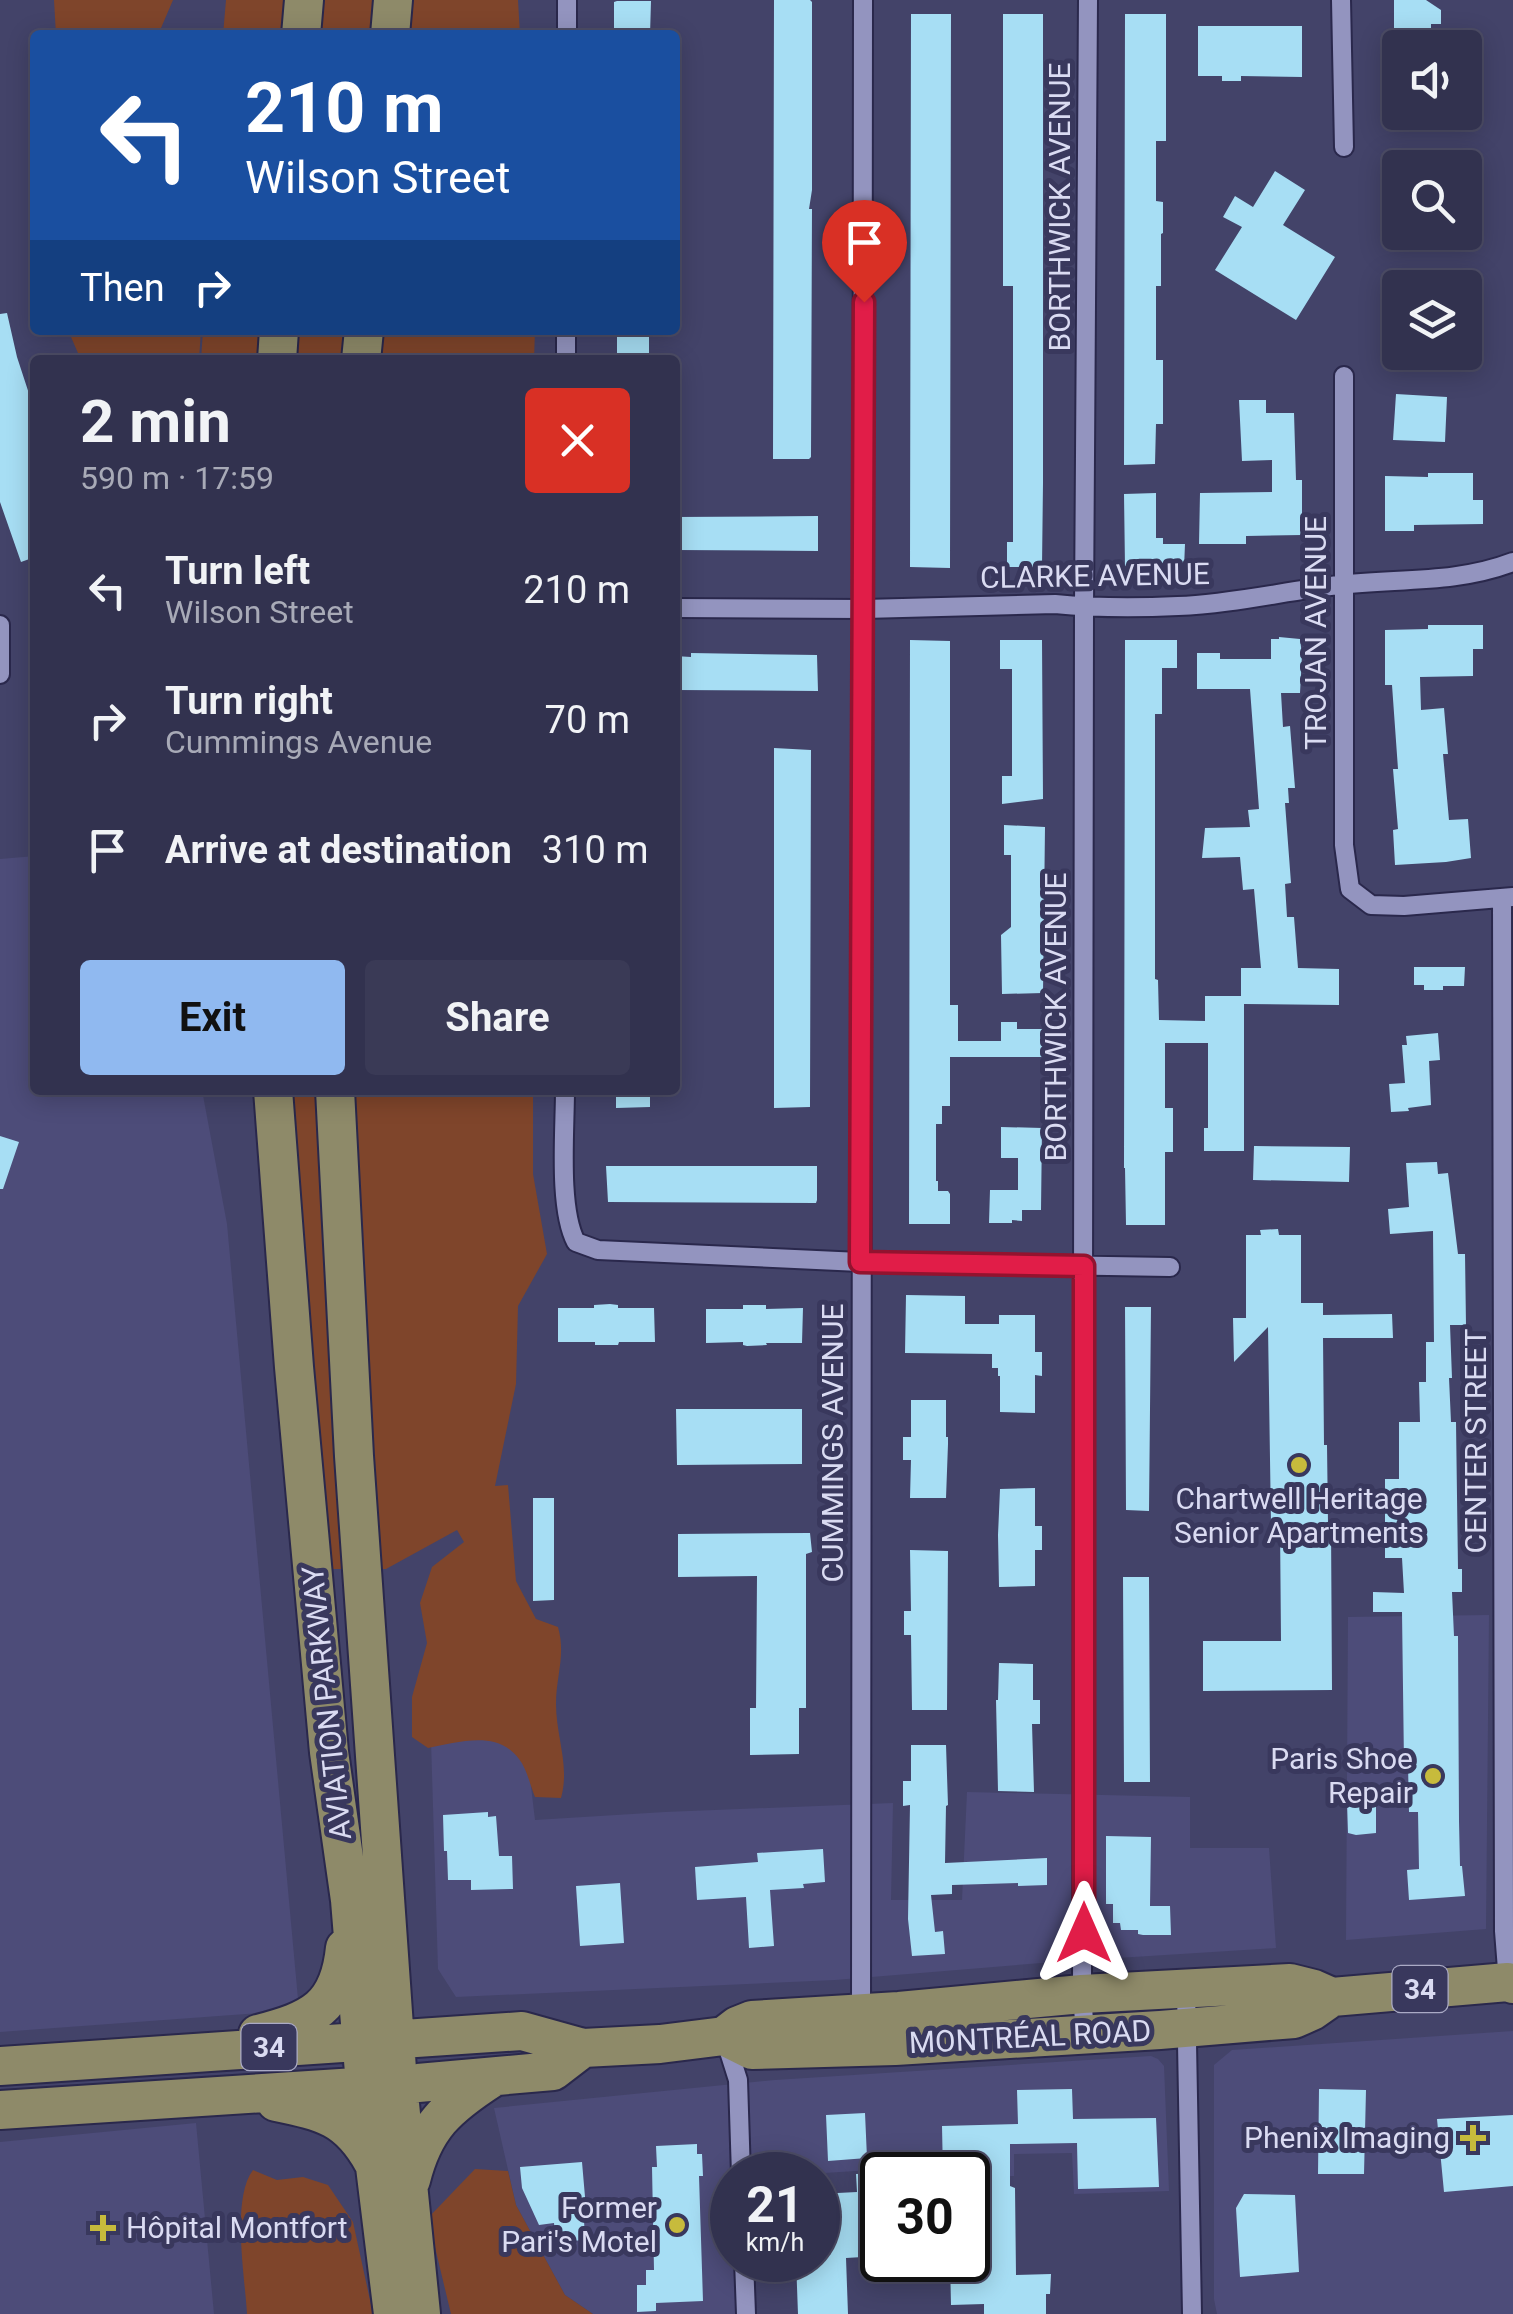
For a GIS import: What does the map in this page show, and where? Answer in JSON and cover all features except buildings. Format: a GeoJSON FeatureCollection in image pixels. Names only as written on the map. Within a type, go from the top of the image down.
{"type":"FeatureCollection","features":[{"type":"Feature","properties":{"kind":"main road"},"geometry":{"type":"LineString","coordinates":[[301,30],[304,0]]}},
{"type":"Feature","properties":{"kind":"main road"},"geometry":{"type":"LineString","coordinates":[[390,30],[393,0]]}},
{"type":"Feature","properties":{"kind":"main road","name":"AVIATION PARKWAY"},"geometry":{"type":"LineString","coordinates":[[273,1095],[328,1752],[350,1900],[377,2040],[381,2085],[377,2170],[393,2314]]}},
{"type":"Feature","properties":{"kind":"main road","name":"AVIATION PARKWAY"},"geometry":{"type":"LineString","coordinates":[[335,1095],[354,1456],[389,1938],[377,2040]]}},
{"type":"Feature","properties":{"kind":"main road"},"geometry":{"type":"LineString","coordinates":[[178,2054],[292,2025],[322,2007],[341,1971],[350,1900]]}},
{"type":"Feature","properties":{"kind":"main road"},"geometry":{"type":"LineString","coordinates":[[389,1938],[403,1985],[418,2004],[498,2032]]}},
{"type":"Feature","properties":{"kind":"main road","name":"MONTRÉAL ROAD"},"geometry":{"type":"LineString","coordinates":[[861,2030],[1082,1994],[1290,1983],[1332,1997],[1512,1982]]}},
{"type":"Feature","properties":{"kind":"main road","name":"MONTRÉAL ROAD"},"geometry":{"type":"LineString","coordinates":[[0,2066],[522,2031],[583,2048],[660,2044],[724,2036],[752,2020],[861,2030],[1085,2034],[1294,2019],[1332,1997]]}},
{"type":"Feature","properties":{"kind":"main road","name":"MONTRÉAL ROAD"},"geometry":{"type":"LineString","coordinates":[[0,2110],[552,2071],[583,2048]]}},
{"type":"Feature","properties":{"kind":"main road"},"geometry":{"type":"LineString","coordinates":[[408,2192],[418,2154],[438,2118],[494,2077]]}},
{"type":"Feature","properties":{"kind":"main road","name":"AVIATION PARKWAY"},"geometry":{"type":"LineString","coordinates":[[381,2085],[408,2192],[420,2314]]}},
{"type":"Feature","properties":{"kind":"main road"},"geometry":{"type":"LineString","coordinates":[[244,2094],[308,2108],[338,2121],[362,2142],[377,2170]]}},
{"type":"Feature","properties":{"kind":"street"},"geometry":{"type":"LineString","coordinates":[[567,0],[567,30]]}},
{"type":"Feature","properties":{"kind":"street","name":"CUMMINGS AVENUE"},"geometry":{"type":"LineString","coordinates":[[861,2030],[863,0]]}},
{"type":"Feature","properties":{"kind":"street","name":"BORTHWICK AVENUE"},"geometry":{"type":"LineString","coordinates":[[1085,2034],[1084,607],[1088,0]]}},
{"type":"Feature","properties":{"kind":"street"},"geometry":{"type":"LineString","coordinates":[[1341,0],[1344,148]]}},
{"type":"Feature","properties":{"kind":"street","name":"TROJAN AVENUE"},"geometry":{"type":"LineString","coordinates":[[1344,376],[1344,845],[1350,889],[1371,905],[1508,898]]}},
{"type":"Feature","properties":{"kind":"street","name":"CLARKE AVENUE"},"geometry":{"type":"LineString","coordinates":[[680,608],[1181,606],[1343,584],[1443,580],[1513,562]]}},
{"type":"Feature","properties":{"kind":"street"},"geometry":{"type":"LineString","coordinates":[[0,625],[0,674]]}},
{"type":"Feature","properties":{"kind":"street","name":"CENTER STREET"},"geometry":{"type":"LineString","coordinates":[[1508,898],[1504,1931],[1512,1982]]}},
{"type":"Feature","properties":{"kind":"street"},"geometry":{"type":"LineString","coordinates":[[565,1095],[565,1202],[569,1228],[576,1242],[598,1250],[860,1262],[1170,1267]]}},
{"type":"Feature","properties":{"kind":"street"},"geometry":{"type":"LineString","coordinates":[[1186,1989],[1192,2314]]}},
{"type":"Feature","properties":{"kind":"street"},"geometry":{"type":"LineString","coordinates":[[724,2036],[738,2080],[740,2152]]}},
{"type":"Feature","properties":{"kind":"street"},"geometry":{"type":"LineString","coordinates":[[745,2282],[746,2314]]}},
{"type":"Feature","properties":{"kind":"shaded area"},"geometry":{"type":"Polygon","coordinates":[[[54,0],[173,0],[160,30],[56,30],[54,0]]]}},
{"type":"Feature","properties":{"kind":"shaded area"},"geometry":{"type":"Polygon","coordinates":[[[226,0],[518,0],[520,30],[223,30],[226,0]]]}},
{"type":"Feature","properties":{"kind":"shaded area"},"geometry":{"type":"Polygon","coordinates":[[[70,335],[201,335],[199,355],[79,355],[70,335]]]}},
{"type":"Feature","properties":{"kind":"shaded area"},"geometry":{"type":"Polygon","coordinates":[[[203,335],[535,335],[534,355],[201,355],[203,335]]]}},
{"type":"Feature","properties":{"kind":"shaded area"},"geometry":{"type":"Polygon","coordinates":[[[30,856],[30,1095],[203,1095],[227,1224],[299,2010],[0,2032],[0,859],[30,856]]]}},
{"type":"Feature","properties":{"kind":"shaded area"},"geometry":{"type":"Polygon","coordinates":[[[293,1095],[533,1095],[533,1174],[547,1254],[518,1306],[516,1384],[495,1486],[508,1485],[516,1581],[536,1619],[558,1627],[561,1656],[556,1704],[564,1774],[561,1798],[535,1797],[522,1763],[500,1744],[476,1740],[428,1748],[412,1737],[412,1697],[427,1643],[420,1603],[432,1567],[464,1542],[457,1530],[386,1569],[329,1569],[293,1095]]]}},
{"type":"Feature","properties":{"kind":"shaded area"},"geometry":{"type":"Polygon","coordinates":[[[1489,1615],[1486,1929],[1346,1940],[1348,1617],[1489,1615]]]}},
{"type":"Feature","properties":{"kind":"shaded area"},"geometry":{"type":"Polygon","coordinates":[[[525,1736],[535,1820],[893,1803],[891,1900],[962,1900],[967,1792],[1190,1797],[1190,1848],[1269,1848],[1276,1948],[835,1980],[456,1997],[438,1969],[431,1741],[525,1736]]]}},
{"type":"Feature","properties":{"kind":"shaded area"},"geometry":{"type":"Polygon","coordinates":[[[1513,2031],[1513,2314],[1217,2314],[1214,2065],[1232,2050],[1513,2031]]]}},
{"type":"Feature","properties":{"kind":"shaded area"},"geometry":{"type":"Polygon","coordinates":[[[1151,2056],[1164,2066],[1169,2191],[1074,2194],[1072,2153],[1014,2154],[1014,2176],[990,2177],[990,2152],[860,2152],[860,2171],[840,2172],[840,2152],[710,2152],[710,2282],[737,2282],[739,2314],[593,2314],[565,2295],[516,2205],[494,2108],[775,2080],[1151,2056]]]}},
{"type":"Feature","properties":{"kind":"shaded area","name":"Hôpital Montfort"},"geometry":{"type":"Polygon","coordinates":[[[196,2123],[214,2314],[0,2314],[0,2142],[196,2123]]]}},
{"type":"Feature","properties":{"kind":"shaded area"},"geometry":{"type":"Polygon","coordinates":[[[475,2169],[508,2171],[516,2205],[565,2295],[593,2314],[451,2314],[428,2218],[475,2169]]]}},
{"type":"Feature","properties":{"kind":"shaded area"},"geometry":{"type":"Polygon","coordinates":[[[253,2170],[277,2180],[303,2177],[328,2185],[353,2222],[373,2314],[247,2314],[241,2219],[246,2183],[253,2170]]]}},
{"type":"Feature","properties":{"kind":"place","name":"Chartwell Heritage Senior Apartments"},"geometry":{"type":"Point","coordinates":[1299,1465]}},
{"type":"Feature","properties":{"kind":"place","name":"Paris Shoe Repair"},"geometry":{"type":"Point","coordinates":[1433,1776]}},
{"type":"Feature","properties":{"kind":"place","name":"Phenix Imaging"},"geometry":{"type":"Point","coordinates":[1473,2138]}},
{"type":"Feature","properties":{"kind":"place","name":"Former Pari's Motel"},"geometry":{"type":"Point","coordinates":[677,2225]}},
{"type":"Feature","properties":{"kind":"place","name":"Hôpital Montfort"},"geometry":{"type":"Point","coordinates":[103,2228]}},
{"type":"Feature","properties":{"kind":"route"},"geometry":{"type":"LineString","coordinates":[[864,302],[860,1262],[1084,1266],[1084,1933]]}}]}
